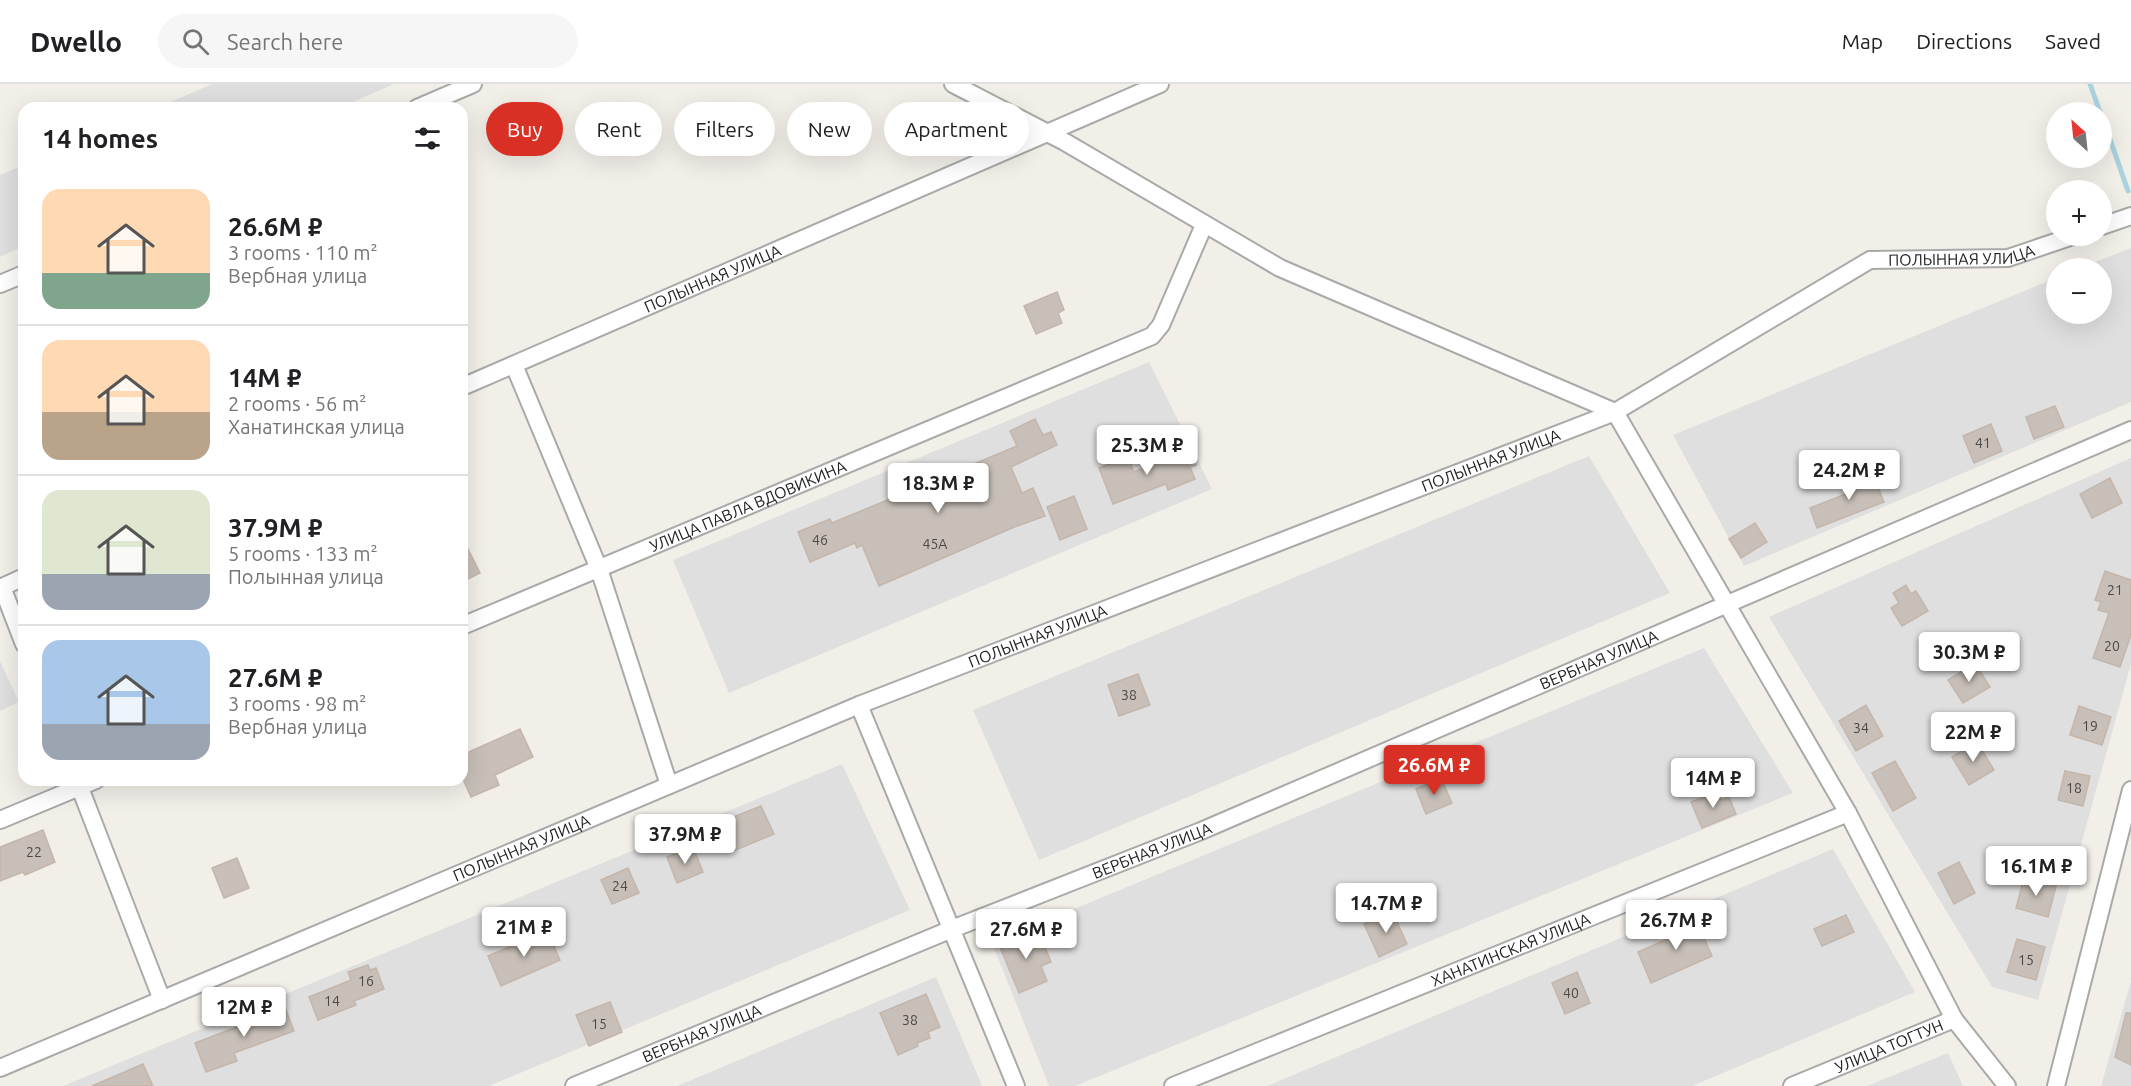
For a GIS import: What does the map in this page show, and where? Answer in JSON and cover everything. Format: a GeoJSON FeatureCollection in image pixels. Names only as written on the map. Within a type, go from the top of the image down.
{"type":"FeatureCollection","features":[{"type":"Feature","properties":{"kind":"street"},"geometry":{"type":"LineString","coordinates":[[431,102],[473,84]]}},
{"type":"Feature","properties":{"kind":"street"},"geometry":{"type":"LineString","coordinates":[[953,84],[1047,133],[1280,268],[1616,412],[1848,813],[1954,1019],[2007,1086]]}},
{"type":"Feature","properties":{"kind":"street","name":"ПОЛЫННАЯ УЛИЦА"},"geometry":{"type":"LineString","coordinates":[[468,384],[1160,84]]}},
{"type":"Feature","properties":{"kind":"street"},"geometry":{"type":"LineString","coordinates":[[2112,223],[2131,216]]}},
{"type":"Feature","properties":{"kind":"street","name":"УЛИЦА ПАВЛА ВДОВИКИНА"},"geometry":{"type":"LineString","coordinates":[[468,624],[1152,336],[1161,325],[1204,225]]}},
{"type":"Feature","properties":{"kind":"street","name":"ПОЛЫННАЯ УЛИЦА"},"geometry":{"type":"LineString","coordinates":[[0,1068],[859,705],[1616,412],[1870,260],[2008,258],[2046,245]]}},
{"type":"Feature","properties":{"kind":"street"},"geometry":{"type":"LineString","coordinates":[[0,285],[18,277]]}},
{"type":"Feature","properties":{"kind":"street"},"geometry":{"type":"LineString","coordinates":[[514,364],[599,569],[669,785]]}},
{"type":"Feature","properties":{"kind":"street","name":"ВЕРБНАЯ УЛИЦА"},"geometry":{"type":"LineString","coordinates":[[574,1086],[952,929],[1201,831],[2131,430]]}},
{"type":"Feature","properties":{"kind":"street"},"geometry":{"type":"LineString","coordinates":[[18,580],[1,587],[18,629]]}},
{"type":"Feature","properties":{"kind":"street"},"geometry":{"type":"LineString","coordinates":[[859,705],[1016,1086]]}},
{"type":"Feature","properties":{"kind":"street"},"geometry":{"type":"LineString","coordinates":[[0,820],[72,786]]}},
{"type":"Feature","properties":{"kind":"street"},"geometry":{"type":"LineString","coordinates":[[79,786],[162,1000]]}},
{"type":"Feature","properties":{"kind":"street"},"geometry":{"type":"LineString","coordinates":[[2056,1086],[2131,790]]}},
{"type":"Feature","properties":{"kind":"street","name":"ХАНАТИНСКАЯ УЛИЦА"},"geometry":{"type":"LineString","coordinates":[[1173,1086],[1848,813]]}},
{"type":"Feature","properties":{"kind":"street","name":"УЛИЦА ТОГТУН"},"geometry":{"type":"LineString","coordinates":[[1792,1086],[1954,1019]]}},
{"type":"Feature","properties":{"kind":"shaded area"},"geometry":{"type":"Polygon","coordinates":[[[212,84],[394,84],[353,102],[171,102],[212,84]]]}},
{"type":"Feature","properties":{"kind":"shaded area"},"geometry":{"type":"Polygon","coordinates":[[[18,168],[18,249],[0,257],[0,175],[18,168]]]}},
{"type":"Feature","properties":{"kind":"shaded area"},"geometry":{"type":"Polygon","coordinates":[[[2131,248],[2131,402],[1744,566],[1673,435],[2046,282],[2046,324],[2112,324],[2112,258],[2106,258],[2131,248]]]}},
{"type":"Feature","properties":{"kind":"shaded area"},"geometry":{"type":"Polygon","coordinates":[[[1149,362],[1212,489],[729,693],[673,560],[1149,362]]]}},
{"type":"Feature","properties":{"kind":"shaded area"},"geometry":{"type":"Polygon","coordinates":[[[1589,456],[1670,593],[1039,860],[973,710],[1589,456]]]}},
{"type":"Feature","properties":{"kind":"shaded area"},"geometry":{"type":"Polygon","coordinates":[[[2131,458],[2131,664],[2038,1000],[1992,987],[1769,617],[2131,458]]]}},
{"type":"Feature","properties":{"kind":"shaded area"},"geometry":{"type":"Polygon","coordinates":[[[1704,648],[1793,793],[1075,1086],[1049,1086],[992,943],[1704,648]]]}},
{"type":"Feature","properties":{"kind":"shaded area"},"geometry":{"type":"Polygon","coordinates":[[[0,661],[18,702],[0,711],[0,661]]]}},
{"type":"Feature","properties":{"kind":"shaded area"},"geometry":{"type":"Polygon","coordinates":[[[842,764],[910,910],[489,1086],[63,1086],[842,764]]]}},
{"type":"Feature","properties":{"kind":"shaded area"},"geometry":{"type":"Polygon","coordinates":[[[1833,849],[1915,992],[1692,1086],[1267,1086],[1833,849]]]}},
{"type":"Feature","properties":{"kind":"shaded area"},"geometry":{"type":"Polygon","coordinates":[[[936,977],[982,1086],[677,1086],[936,977]]]}},
{"type":"Feature","properties":{"kind":"shaded area"},"geometry":{"type":"Polygon","coordinates":[[[2131,981],[2131,1086],[2101,1086],[2131,981]]]}},
{"type":"Feature","properties":{"kind":"shaded area"},"geometry":{"type":"Polygon","coordinates":[[[1948,1053],[1963,1086],[1867,1086],[1948,1053]]]}},
{"type":"Feature","properties":{"kind":"building"},"geometry":{"type":"Polygon","coordinates":[[[1057,292],[1064,310],[1058,313],[1062,323],[1036,334],[1024,306],[1057,292]]]}},
{"type":"Feature","properties":{"kind":"building"},"geometry":{"type":"Polygon","coordinates":[[[2055,406],[2064,427],[2034,439],[2026,417],[2055,406]]]}},
{"type":"Feature","properties":{"kind":"building"},"geometry":{"type":"Polygon","coordinates":[[[1035,419],[1043,435],[1051,432],[1057,445],[1011,467],[1022,493],[1033,488],[1045,516],[879,586],[862,545],[857,548],[855,543],[810,562],[798,532],[830,519],[832,523],[1017,446],[1010,431],[1035,419]]]}},
{"type":"Feature","properties":{"kind":"building"},"geometry":{"type":"Polygon","coordinates":[[[1991,424],[2002,451],[1974,463],[1963,436],[1991,424]]]}},
{"type":"Feature","properties":{"kind":"building"},"geometry":{"type":"Polygon","coordinates":[[[1189,449],[1196,465],[1190,467],[1195,479],[1168,490],[1166,484],[1113,504],[1099,468],[1128,457],[1134,472],[1189,449]]]}},
{"type":"Feature","properties":{"kind":"building"},"geometry":{"type":"Polygon","coordinates":[[[1868,472],[1871,478],[1874,477],[1884,502],[1817,528],[1810,508],[1846,494],[1842,482],[1868,472]]]}},
{"type":"Feature","properties":{"kind":"building"},"geometry":{"type":"Polygon","coordinates":[[[2110,478],[2122,503],[2092,518],[2080,494],[2110,478]]]}},
{"type":"Feature","properties":{"kind":"building"},"geometry":{"type":"Polygon","coordinates":[[[1074,496],[1087,529],[1060,540],[1047,507],[1074,496]]]}},
{"type":"Feature","properties":{"kind":"building"},"geometry":{"type":"Polygon","coordinates":[[[1755,523],[1767,542],[1741,558],[1729,539],[1755,523]]]}},
{"type":"Feature","properties":{"kind":"building"},"geometry":{"type":"Polygon","coordinates":[[[468,549],[480,573],[468,579],[468,549]]]}},
{"type":"Feature","properties":{"kind":"building"},"geometry":{"type":"Polygon","coordinates":[[[2105,571],[2131,580],[2131,635],[2120,667],[2093,658],[2109,613],[2098,610],[2101,602],[2095,600],[2105,571]]]}},
{"type":"Feature","properties":{"kind":"building"},"geometry":{"type":"Polygon","coordinates":[[[1906,585],[1911,594],[1916,591],[1928,611],[1902,626],[1891,608],[1899,603],[1893,593],[1906,585]]]}},
{"type":"Feature","properties":{"kind":"building"},"geometry":{"type":"Polygon","coordinates":[[[1975,663],[1990,687],[1963,703],[1948,680],[1975,663]]]}},
{"type":"Feature","properties":{"kind":"building"},"geometry":{"type":"Polygon","coordinates":[[[1138,674],[1150,705],[1119,716],[1108,685],[1138,674]]]}},
{"type":"Feature","properties":{"kind":"building"},"geometry":{"type":"Polygon","coordinates":[[[1866,705],[1883,736],[1856,751],[1839,721],[1866,705]]]}},
{"type":"Feature","properties":{"kind":"building"},"geometry":{"type":"Polygon","coordinates":[[[2079,706],[2111,717],[2102,745],[2070,735],[2079,706]]]}},
{"type":"Feature","properties":{"kind":"building"},"geometry":{"type":"Polygon","coordinates":[[[520,729],[533,757],[495,775],[499,785],[471,797],[466,786],[468,786],[468,752],[520,729]]]}},
{"type":"Feature","properties":{"kind":"building"},"geometry":{"type":"Polygon","coordinates":[[[1977,742],[1994,770],[1969,785],[1952,757],[1977,742]]]}},
{"type":"Feature","properties":{"kind":"building"},"geometry":{"type":"Polygon","coordinates":[[[1895,761],[1916,798],[1893,811],[1872,773],[1895,761]]]}},
{"type":"Feature","properties":{"kind":"building"},"geometry":{"type":"Polygon","coordinates":[[[2065,771],[2090,776],[2083,806],[2058,800],[2065,771]]]}},
{"type":"Feature","properties":{"kind":"building"},"geometry":{"type":"Polygon","coordinates":[[[1441,778],[1452,803],[1426,814],[1416,789],[1441,778]]]}},
{"type":"Feature","properties":{"kind":"building"},"geometry":{"type":"Polygon","coordinates":[[[1718,792],[1721,800],[1729,797],[1736,814],[1702,828],[1691,802],[1718,792]]]}},
{"type":"Feature","properties":{"kind":"building"},"geometry":{"type":"Polygon","coordinates":[[[761,806],[774,834],[733,851],[721,822],[761,806]]]}},
{"type":"Feature","properties":{"kind":"building"},"geometry":{"type":"Polygon","coordinates":[[[43,830],[55,862],[25,875],[23,872],[0,881],[0,847],[43,830]]]}},
{"type":"Feature","properties":{"kind":"building"},"geometry":{"type":"Polygon","coordinates":[[[693,847],[703,872],[677,883],[667,857],[693,847]]]}},
{"type":"Feature","properties":{"kind":"building"},"geometry":{"type":"Polygon","coordinates":[[[237,858],[249,888],[224,898],[212,868],[237,858]]]}},
{"type":"Feature","properties":{"kind":"building"},"geometry":{"type":"Polygon","coordinates":[[[1959,862],[1975,893],[1954,904],[1938,873],[1959,862]]]}},
{"type":"Feature","properties":{"kind":"building"},"geometry":{"type":"Polygon","coordinates":[[[628,868],[639,893],[612,904],[601,880],[628,868]]]}},
{"type":"Feature","properties":{"kind":"building"},"geometry":{"type":"Polygon","coordinates":[[[2024,878],[2056,886],[2048,917],[2016,908],[2024,878]]]}},
{"type":"Feature","properties":{"kind":"building"},"geometry":{"type":"Polygon","coordinates":[[[1392,911],[1407,944],[1379,957],[1364,924],[1392,911]]]}},
{"type":"Feature","properties":{"kind":"building"},"geometry":{"type":"Polygon","coordinates":[[[1846,915],[1854,932],[1822,946],[1814,929],[1846,915]]]}},
{"type":"Feature","properties":{"kind":"building"},"geometry":{"type":"Polygon","coordinates":[[[1695,917],[1712,956],[1651,983],[1638,952],[1670,938],[1666,930],[1695,917]]]}},
{"type":"Feature","properties":{"kind":"building"},"geometry":{"type":"Polygon","coordinates":[[[1038,929],[1051,962],[1041,966],[1047,981],[1019,993],[999,945],[1038,929]]]}},
{"type":"Feature","properties":{"kind":"building"},"geometry":{"type":"Polygon","coordinates":[[[547,931],[560,960],[501,986],[488,956],[547,931]]]}},
{"type":"Feature","properties":{"kind":"building"},"geometry":{"type":"Polygon","coordinates":[[[2017,939],[2045,947],[2036,980],[2007,972],[2017,939]]]}},
{"type":"Feature","properties":{"kind":"building"},"geometry":{"type":"Polygon","coordinates":[[[368,965],[370,970],[376,968],[384,989],[354,1001],[356,1005],[318,1020],[309,997],[351,980],[348,972],[368,965]]]}},
{"type":"Feature","properties":{"kind":"building"},"geometry":{"type":"Polygon","coordinates":[[[1577,972],[1590,1003],[1565,1014],[1552,983],[1577,972]]]}},
{"type":"Feature","properties":{"kind":"building"},"geometry":{"type":"Polygon","coordinates":[[[926,994],[940,1027],[928,1032],[930,1038],[917,1043],[918,1046],[898,1055],[880,1013],[926,994]]]}},
{"type":"Feature","properties":{"kind":"building"},"geometry":{"type":"Polygon","coordinates":[[[610,1002],[622,1032],[589,1046],[576,1015],[610,1002]]]}},
{"type":"Feature","properties":{"kind":"building"},"geometry":{"type":"Polygon","coordinates":[[[284,1005],[294,1031],[234,1053],[237,1061],[206,1072],[195,1043],[250,1022],[248,1018],[284,1005]]]}},
{"type":"Feature","properties":{"kind":"building"},"geometry":{"type":"Polygon","coordinates":[[[2126,1013],[2131,1013],[2131,1065],[2115,1057],[2126,1013]]]}},
{"type":"Feature","properties":{"kind":"building"},"geometry":{"type":"Polygon","coordinates":[[[143,1064],[153,1086],[92,1086],[143,1064]]]}},
{"type":"Feature","properties":{"kind":"waterway"},"geometry":{"type":"LineString","coordinates":[[2090,84],[2096,102]]}},
{"type":"Feature","properties":{"kind":"waterway"},"geometry":{"type":"LineString","coordinates":[[2112,145],[2128,191]]}}]}
